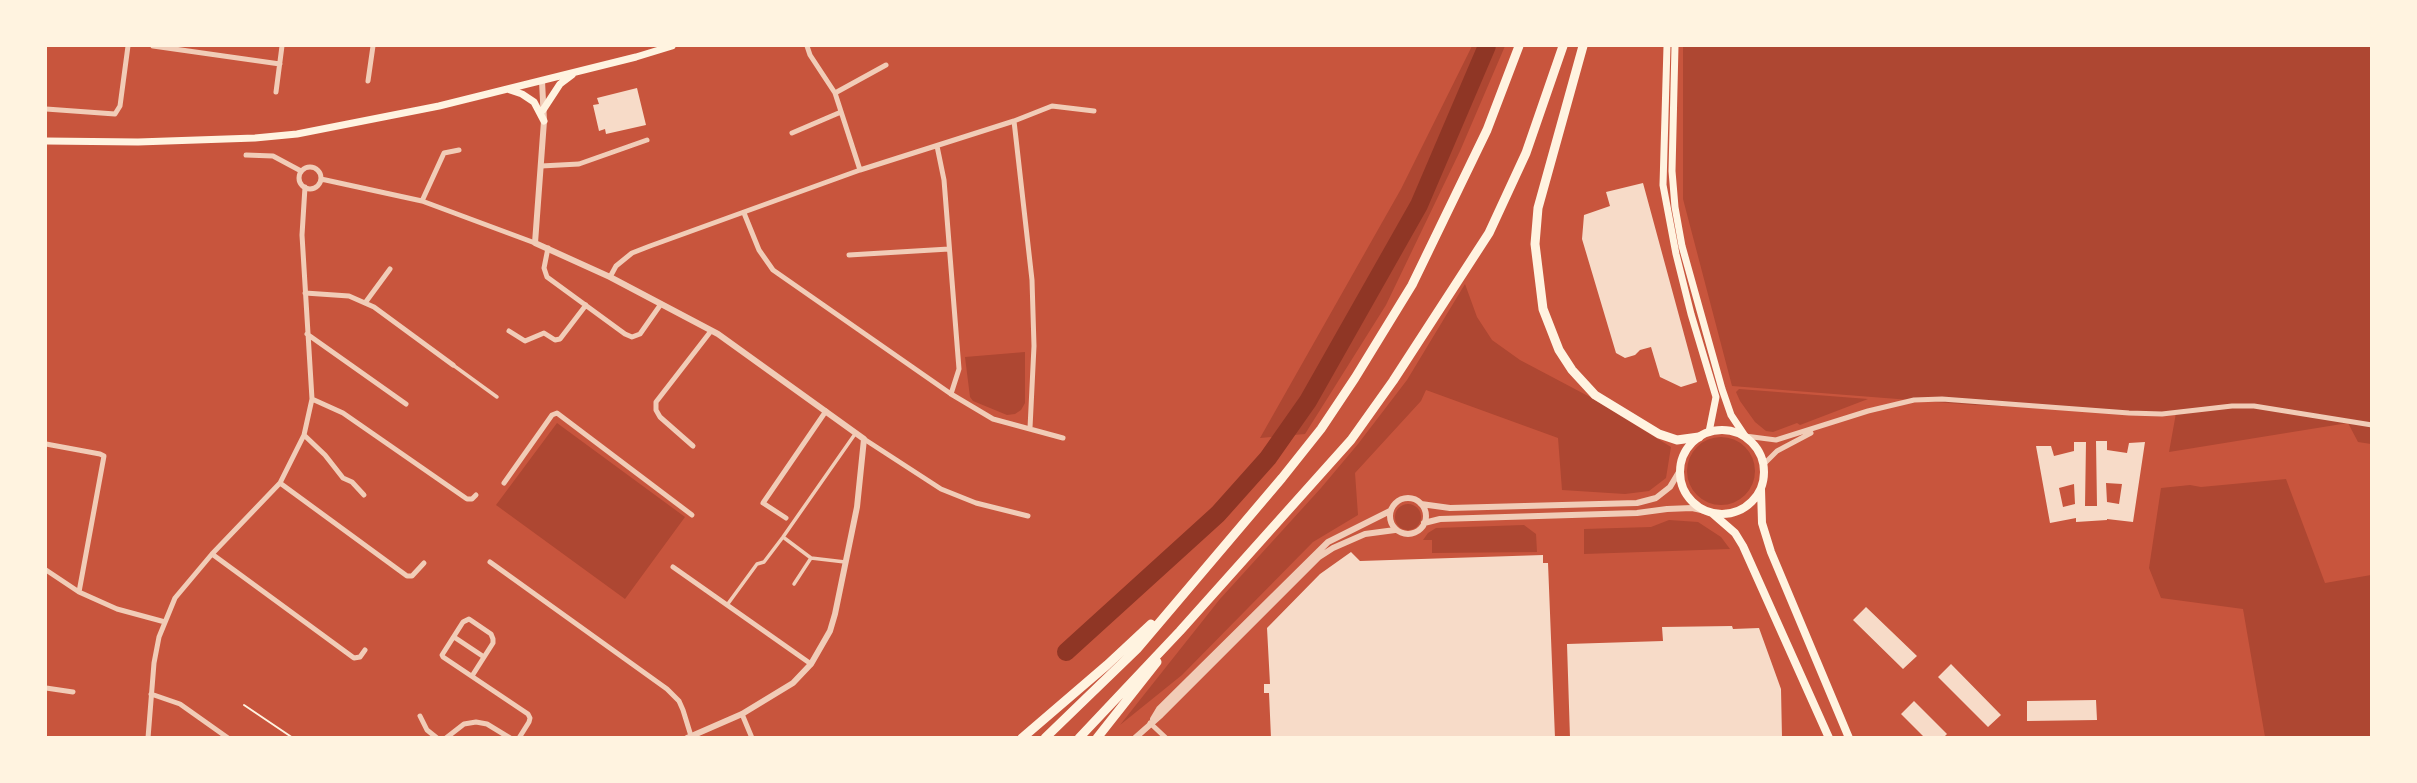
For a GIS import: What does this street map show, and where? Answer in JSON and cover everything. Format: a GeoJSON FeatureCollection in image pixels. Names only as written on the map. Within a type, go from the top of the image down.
{"type":"FeatureCollection","features":[{"type":"Feature","properties":{"kind":"highway"},"geometry":{"type":"LineString","coordinates":[[1045,737],[1111,676],[1186,592],[1321,429],[1412,285],[1487,130],[1519,46]]}},
{"type":"Feature","properties":{"kind":"highway"},"geometry":{"type":"LineString","coordinates":[[1079,737],[1180,631],[1351,440],[1393,381],[1489,233],[1526,153],[1563,46]]}},
{"type":"Feature","properties":{"kind":"highway"},"geometry":{"type":"LineString","coordinates":[[1583,46],[1538,208],[1535,244],[1543,309],[1559,350],[1572,370],[1595,395],[1635,421],[1670,439],[1699,437]]}},
{"type":"Feature","properties":{"kind":"highway"},"geometry":{"type":"LineString","coordinates":[[1022,737],[1108,666],[1186,592]]}},
{"type":"Feature","properties":{"kind":"highway"},"geometry":{"type":"LineString","coordinates":[[1097,737],[1131,698],[1180,631]]}},
{"type":"Feature","properties":{"kind":"main road"},"geometry":{"type":"LineString","coordinates":[[46,141],[138,142],[297,134],[439,106],[672,46]]}},
{"type":"Feature","properties":{"kind":"main road"},"geometry":{"type":"LineString","coordinates":[[1667,46],[1663,185],[1691,314],[1716,397],[1709,432]]}},
{"type":"Feature","properties":{"kind":"main road"},"geometry":{"type":"LineString","coordinates":[[1675,46],[1672,171],[1682,246],[1695,301],[1726,402],[1745,436],[1756,446],[1764,464],[1765,477],[1753,501],[1741,510],[1727,514],[1709,512]]}},
{"type":"Feature","properties":{"kind":"main road"},"geometry":{"type":"LineString","coordinates":[[543,110],[560,84],[575,72]]}},
{"type":"Feature","properties":{"kind":"main road"},"geometry":{"type":"LineString","coordinates":[[505,90],[516,91],[528,97],[534,102],[544,121]]}},
{"type":"Feature","properties":{"kind":"main road"},"geometry":{"type":"LineString","coordinates":[[1745,436],[1734,431],[1709,432],[1699,437],[1681,460],[1681,485],[1695,505],[1709,512],[1735,533],[1743,546],[1829,737]]}},
{"type":"Feature","properties":{"kind":"main road"},"geometry":{"type":"LineString","coordinates":[[1761,489],[1762,523],[1771,552],[1795,615],[1849,737]]}},
{"type":"Feature","properties":{"kind":"street"},"geometry":{"type":"LineString","coordinates":[[46,109],[115,114],[120,106],[128,46]]}},
{"type":"Feature","properties":{"kind":"street"},"geometry":{"type":"LineString","coordinates":[[153,46],[280,64]]}},
{"type":"Feature","properties":{"kind":"street"},"geometry":{"type":"LineString","coordinates":[[276,92],[282,46]]}},
{"type":"Feature","properties":{"kind":"street"},"geometry":{"type":"LineString","coordinates":[[369,81],[373,46]]}},
{"type":"Feature","properties":{"kind":"street"},"geometry":{"type":"LineString","coordinates":[[807,46],[835,93],[860,170]]}},
{"type":"Feature","properties":{"kind":"street"},"geometry":{"type":"LineString","coordinates":[[835,93],[886,65]]}},
{"type":"Feature","properties":{"kind":"street"},"geometry":{"type":"LineString","coordinates":[[535,243],[544,121],[542,80]]}},
{"type":"Feature","properties":{"kind":"street"},"geometry":{"type":"LineString","coordinates":[[610,277],[616,265],[632,253],[860,170],[1014,121],[1052,106],[1094,111]]}},
{"type":"Feature","properties":{"kind":"street"},"geometry":{"type":"LineString","coordinates":[[793,133],[841,112]]}},
{"type":"Feature","properties":{"kind":"street"},"geometry":{"type":"LineString","coordinates":[[1014,121],[1032,280],[1034,346],[1030,428]]}},
{"type":"Feature","properties":{"kind":"street"},"geometry":{"type":"LineString","coordinates":[[541,166],[579,164],[647,140]]}},
{"type":"Feature","properties":{"kind":"street"},"geometry":{"type":"LineString","coordinates":[[937,145],[944,180],[959,369],[951,394]]}},
{"type":"Feature","properties":{"kind":"street"},"geometry":{"type":"LineString","coordinates":[[422,201],[444,153],[459,150]]}},
{"type":"Feature","properties":{"kind":"street"},"geometry":{"type":"LineString","coordinates":[[246,155],[273,156],[301,171]]}},
{"type":"Feature","properties":{"kind":"street"},"geometry":{"type":"LineString","coordinates":[[148,737],[154,663],[165,622],[176,596],[280,483],[304,436],[312,398],[302,235],[305,187],[299,178],[301,171],[314,167],[319,172],[320,179],[315,187],[305,187]]}},
{"type":"Feature","properties":{"kind":"street"},"geometry":{"type":"LineString","coordinates":[[320,179],[422,201],[548,248],[610,277],[711,331],[864,439],[941,489],[976,503],[1028,516]]}},
{"type":"Feature","properties":{"kind":"street"},"geometry":{"type":"LineString","coordinates":[[744,213],[759,250],[774,270],[951,394],[993,419],[1063,438]]}},
{"type":"Feature","properties":{"kind":"street"},"geometry":{"type":"LineString","coordinates":[[548,248],[544,268],[547,277],[625,334],[632,337],[640,334],[661,304]]}},
{"type":"Feature","properties":{"kind":"street"},"geometry":{"type":"LineString","coordinates":[[849,255],[949,249]]}},
{"type":"Feature","properties":{"kind":"street"},"geometry":{"type":"LineString","coordinates":[[365,303],[390,269]]}},
{"type":"Feature","properties":{"kind":"street"},"geometry":{"type":"LineString","coordinates":[[305,293],[349,296],[374,307],[497,397]]}},
{"type":"Feature","properties":{"kind":"street"},"geometry":{"type":"LineString","coordinates":[[509,331],[525,341],[544,334],[555,340],[560,339],[586,305]]}},
{"type":"Feature","properties":{"kind":"street"},"geometry":{"type":"LineString","coordinates":[[693,446],[660,417],[656,402],[711,331]]}},
{"type":"Feature","properties":{"kind":"street"},"geometry":{"type":"LineString","coordinates":[[307,334],[406,404]]}},
{"type":"Feature","properties":{"kind":"street"},"geometry":{"type":"LineString","coordinates":[[312,398],[343,413],[467,499],[476,495]]}},
{"type":"Feature","properties":{"kind":"street"},"geometry":{"type":"LineString","coordinates":[[1745,436],[1772,441],[1880,408],[1914,400],[1942,399],[2129,414],[2162,414],[2254,406],[2371,425]]}},
{"type":"Feature","properties":{"kind":"street"},"geometry":{"type":"LineString","coordinates":[[786,519],[763,503],[826,411]]}},
{"type":"Feature","properties":{"kind":"street"},"geometry":{"type":"LineString","coordinates":[[504,483],[552,415],[557,413],[692,515]]}},
{"type":"Feature","properties":{"kind":"street"},"geometry":{"type":"LineString","coordinates":[[1764,464],[1777,451],[1823,427]]}},
{"type":"Feature","properties":{"kind":"street"},"geometry":{"type":"LineString","coordinates":[[727,605],[757,565],[764,562],[783,537],[856,433]]}},
{"type":"Feature","properties":{"kind":"street"},"geometry":{"type":"LineString","coordinates":[[304,436],[325,454],[343,478],[352,482],[364,495]]}},
{"type":"Feature","properties":{"kind":"street"},"geometry":{"type":"LineString","coordinates":[[490,562],[667,689],[683,709],[689,737],[742,714],[793,682],[811,664],[830,631],[857,507],[864,439]]}},
{"type":"Feature","properties":{"kind":"street"},"geometry":{"type":"LineString","coordinates":[[46,444],[104,456],[79,592]]}},
{"type":"Feature","properties":{"kind":"street"},"geometry":{"type":"LineString","coordinates":[[1421,504],[1450,509],[1637,503],[1656,498],[1670,487],[1679,472]]}},
{"type":"Feature","properties":{"kind":"street"},"geometry":{"type":"LineString","coordinates":[[280,483],[407,576],[412,576],[424,563]]}},
{"type":"Feature","properties":{"kind":"street"},"geometry":{"type":"LineString","coordinates":[[1135,737],[1161,715],[1319,557],[1365,534],[1395,530],[1404,534],[1417,532],[1424,523],[1425,510],[1421,504],[1415,500],[1400,499],[1390,511],[1328,542],[1159,709],[1150,723]]}},
{"type":"Feature","properties":{"kind":"street"},"geometry":{"type":"LineString","coordinates":[[1424,523],[1440,519],[1637,513],[1692,508],[1709,512]]}},
{"type":"Feature","properties":{"kind":"street"},"geometry":{"type":"LineString","coordinates":[[1390,511],[1391,524],[1395,530]]}},
{"type":"Feature","properties":{"kind":"street"},"geometry":{"type":"LineString","coordinates":[[783,537],[811,558],[845,562]]}},
{"type":"Feature","properties":{"kind":"street"},"geometry":{"type":"LineString","coordinates":[[212,554],[354,658],[360,657],[365,650]]}},
{"type":"Feature","properties":{"kind":"street"},"geometry":{"type":"LineString","coordinates":[[794,584],[811,558]]}},
{"type":"Feature","properties":{"kind":"street"},"geometry":{"type":"LineString","coordinates":[[673,567],[811,664]]}},
{"type":"Feature","properties":{"kind":"street"},"geometry":{"type":"LineString","coordinates":[[46,570],[79,592],[117,609],[165,622]]}},
{"type":"Feature","properties":{"kind":"street"},"geometry":{"type":"LineString","coordinates":[[472,676],[493,639],[491,634],[469,619],[463,622],[442,655],[472,676],[528,714],[529,722],[519,737]]}},
{"type":"Feature","properties":{"kind":"street"},"geometry":{"type":"LineString","coordinates":[[454,637],[484,657]]}},
{"type":"Feature","properties":{"kind":"street"},"geometry":{"type":"LineString","coordinates":[[46,688],[73,692]]}},
{"type":"Feature","properties":{"kind":"street"},"geometry":{"type":"LineString","coordinates":[[151,694],[180,704],[228,737]]}},
{"type":"Feature","properties":{"kind":"street"},"geometry":{"type":"LineString","coordinates":[[742,714],[752,737]]}},
{"type":"Feature","properties":{"kind":"street"},"geometry":{"type":"LineString","coordinates":[[420,716],[427,730],[437,737]]}},
{"type":"Feature","properties":{"kind":"street"},"geometry":{"type":"LineString","coordinates":[[446,737],[464,724],[476,722],[487,724],[510,737]]}},
{"type":"Feature","properties":{"kind":"street"},"geometry":{"type":"LineString","coordinates":[[1150,723],[1166,737]]}},
{"type":"Feature","properties":{"kind":"path"},"geometry":{"type":"LineString","coordinates":[[244,705],[293,737]]}},
{"type":"Feature","properties":{"kind":"shaded area"},"geometry":{"type":"Polygon","coordinates":[[[1472,46],[1505,46],[1460,151],[1386,305],[1305,434],[1260,438],[1401,189],[1472,46]]]}},
{"type":"Feature","properties":{"kind":"shaded area"},"geometry":{"type":"Polygon","coordinates":[[[1683,46],[2371,46],[2371,444],[2358,442],[2348,423],[2169,452],[2176,413],[1974,405],[1732,386],[1683,199],[1683,46]]]}},
{"type":"Feature","properties":{"kind":"shaded area"},"geometry":{"type":"Polygon","coordinates":[[[1465,284],[1477,317],[1492,340],[1520,360],[1590,397],[1671,447],[1666,478],[1649,491],[1625,494],[1562,490],[1558,438],[1426,390],[1421,401],[1355,473],[1358,515],[1313,542],[1182,675],[1120,725],[1220,599],[1358,444],[1407,380],[1465,284]]]}},
{"type":"Feature","properties":{"kind":"shaded area"},"geometry":{"type":"Polygon","coordinates":[[[1025,352],[1025,403],[1021,410],[1007,415],[973,401],[970,397],[965,357],[1025,352]]]}},
{"type":"Feature","properties":{"kind":"shaded area"},"geometry":{"type":"Polygon","coordinates":[[[1739,389],[1868,399],[1800,425],[1797,423],[1773,432],[1766,431],[1755,422],[1740,401],[1736,392],[1739,389]]]}},
{"type":"Feature","properties":{"kind":"shaded area"},"geometry":{"type":"Polygon","coordinates":[[[557,423],[685,517],[625,599],[496,505],[557,423]]]}},
{"type":"Feature","properties":{"kind":"shaded area"},"geometry":{"type":"Polygon","coordinates":[[[1728,437],[1749,452],[1755,464],[1753,484],[1745,495],[1728,505],[1714,505],[1697,495],[1689,484],[1687,464],[1697,447],[1708,439],[1728,437]]]}},
{"type":"Feature","properties":{"kind":"shaded area"},"geometry":{"type":"Polygon","coordinates":[[[2286,479],[2325,583],[2371,575],[2371,737],[2265,737],[2243,609],[2161,598],[2149,568],[2161,488],[2286,479]]]}},
{"type":"Feature","properties":{"kind":"shaded area"},"geometry":{"type":"Polygon","coordinates":[[[1408,504],[1417,508],[1421,517],[1417,526],[1408,530],[1399,526],[1395,517],[1399,508],[1408,504]]]}},
{"type":"Feature","properties":{"kind":"shaded area"},"geometry":{"type":"Polygon","coordinates":[[[1669,520],[1698,522],[1721,537],[1730,549],[1584,554],[1584,529],[1651,527],[1669,520]]]}},
{"type":"Feature","properties":{"kind":"shaded area"},"geometry":{"type":"Polygon","coordinates":[[[1524,525],[1536,534],[1537,552],[1432,553],[1432,540],[1423,540],[1436,528],[1524,525]]]}},
{"type":"Feature","properties":{"kind":"building"},"geometry":{"type":"Polygon","coordinates":[[[637,88],[646,125],[606,134],[605,129],[599,131],[593,105],[599,104],[597,98],[637,88]]]}},
{"type":"Feature","properties":{"kind":"building"},"geometry":{"type":"Polygon","coordinates":[[[1643,183],[1697,382],[1681,387],[1660,377],[1651,347],[1625,358],[1616,353],[1582,239],[1584,215],[1610,206],[1606,192],[1643,183]]]}},
{"type":"Feature","properties":{"kind":"building"},"geometry":{"type":"Polygon","coordinates":[[[2096,441],[2107,441],[2107,450],[2127,453],[2129,443],[2145,442],[2133,522],[2107,519],[2076,522],[2076,518],[2050,523],[2036,446],[2051,446],[2054,456],[2074,451],[2074,442],[2086,442],[2085,506],[2097,506],[2096,441]],[[2106,483],[2107,502],[2119,504],[2122,484],[2106,483]],[[2074,484],[2059,488],[2063,507],[2075,504],[2074,484]]]}},
{"type":"Feature","properties":{"kind":"building"},"geometry":{"type":"Polygon","coordinates":[[[1351,552],[1360,561],[1543,555],[1543,563],[1548,563],[1555,738],[1271,738],[1269,693],[1264,693],[1264,684],[1270,684],[1267,628],[1320,574],[1351,552]]]}},
{"type":"Feature","properties":{"kind":"building"},"geometry":{"type":"Polygon","coordinates":[[[1866,607],[1917,656],[1903,669],[1853,620],[1866,607]]]}},
{"type":"Feature","properties":{"kind":"building"},"geometry":{"type":"Polygon","coordinates":[[[1732,626],[1733,629],[1759,628],[1781,689],[1782,738],[1570,738],[1567,644],[1663,641],[1662,627],[1732,626]]]}},
{"type":"Feature","properties":{"kind":"building"},"geometry":{"type":"Polygon","coordinates":[[[1951,664],[2001,715],[1988,727],[1938,677],[1951,664]]]}},
{"type":"Feature","properties":{"kind":"building"},"geometry":{"type":"Polygon","coordinates":[[[2096,700],[2097,720],[2027,721],[2027,701],[2096,700]]]}},
{"type":"Feature","properties":{"kind":"building"},"geometry":{"type":"Polygon","coordinates":[[[1914,701],[1947,734],[1943,738],[1925,738],[1901,714],[1914,701]]]}},
{"type":"Feature","properties":{"kind":"waterway"},"geometry":{"type":"LineString","coordinates":[[1066,652],[1218,514],[1268,458],[1308,401],[1419,205],[1487,46]]}}]}
